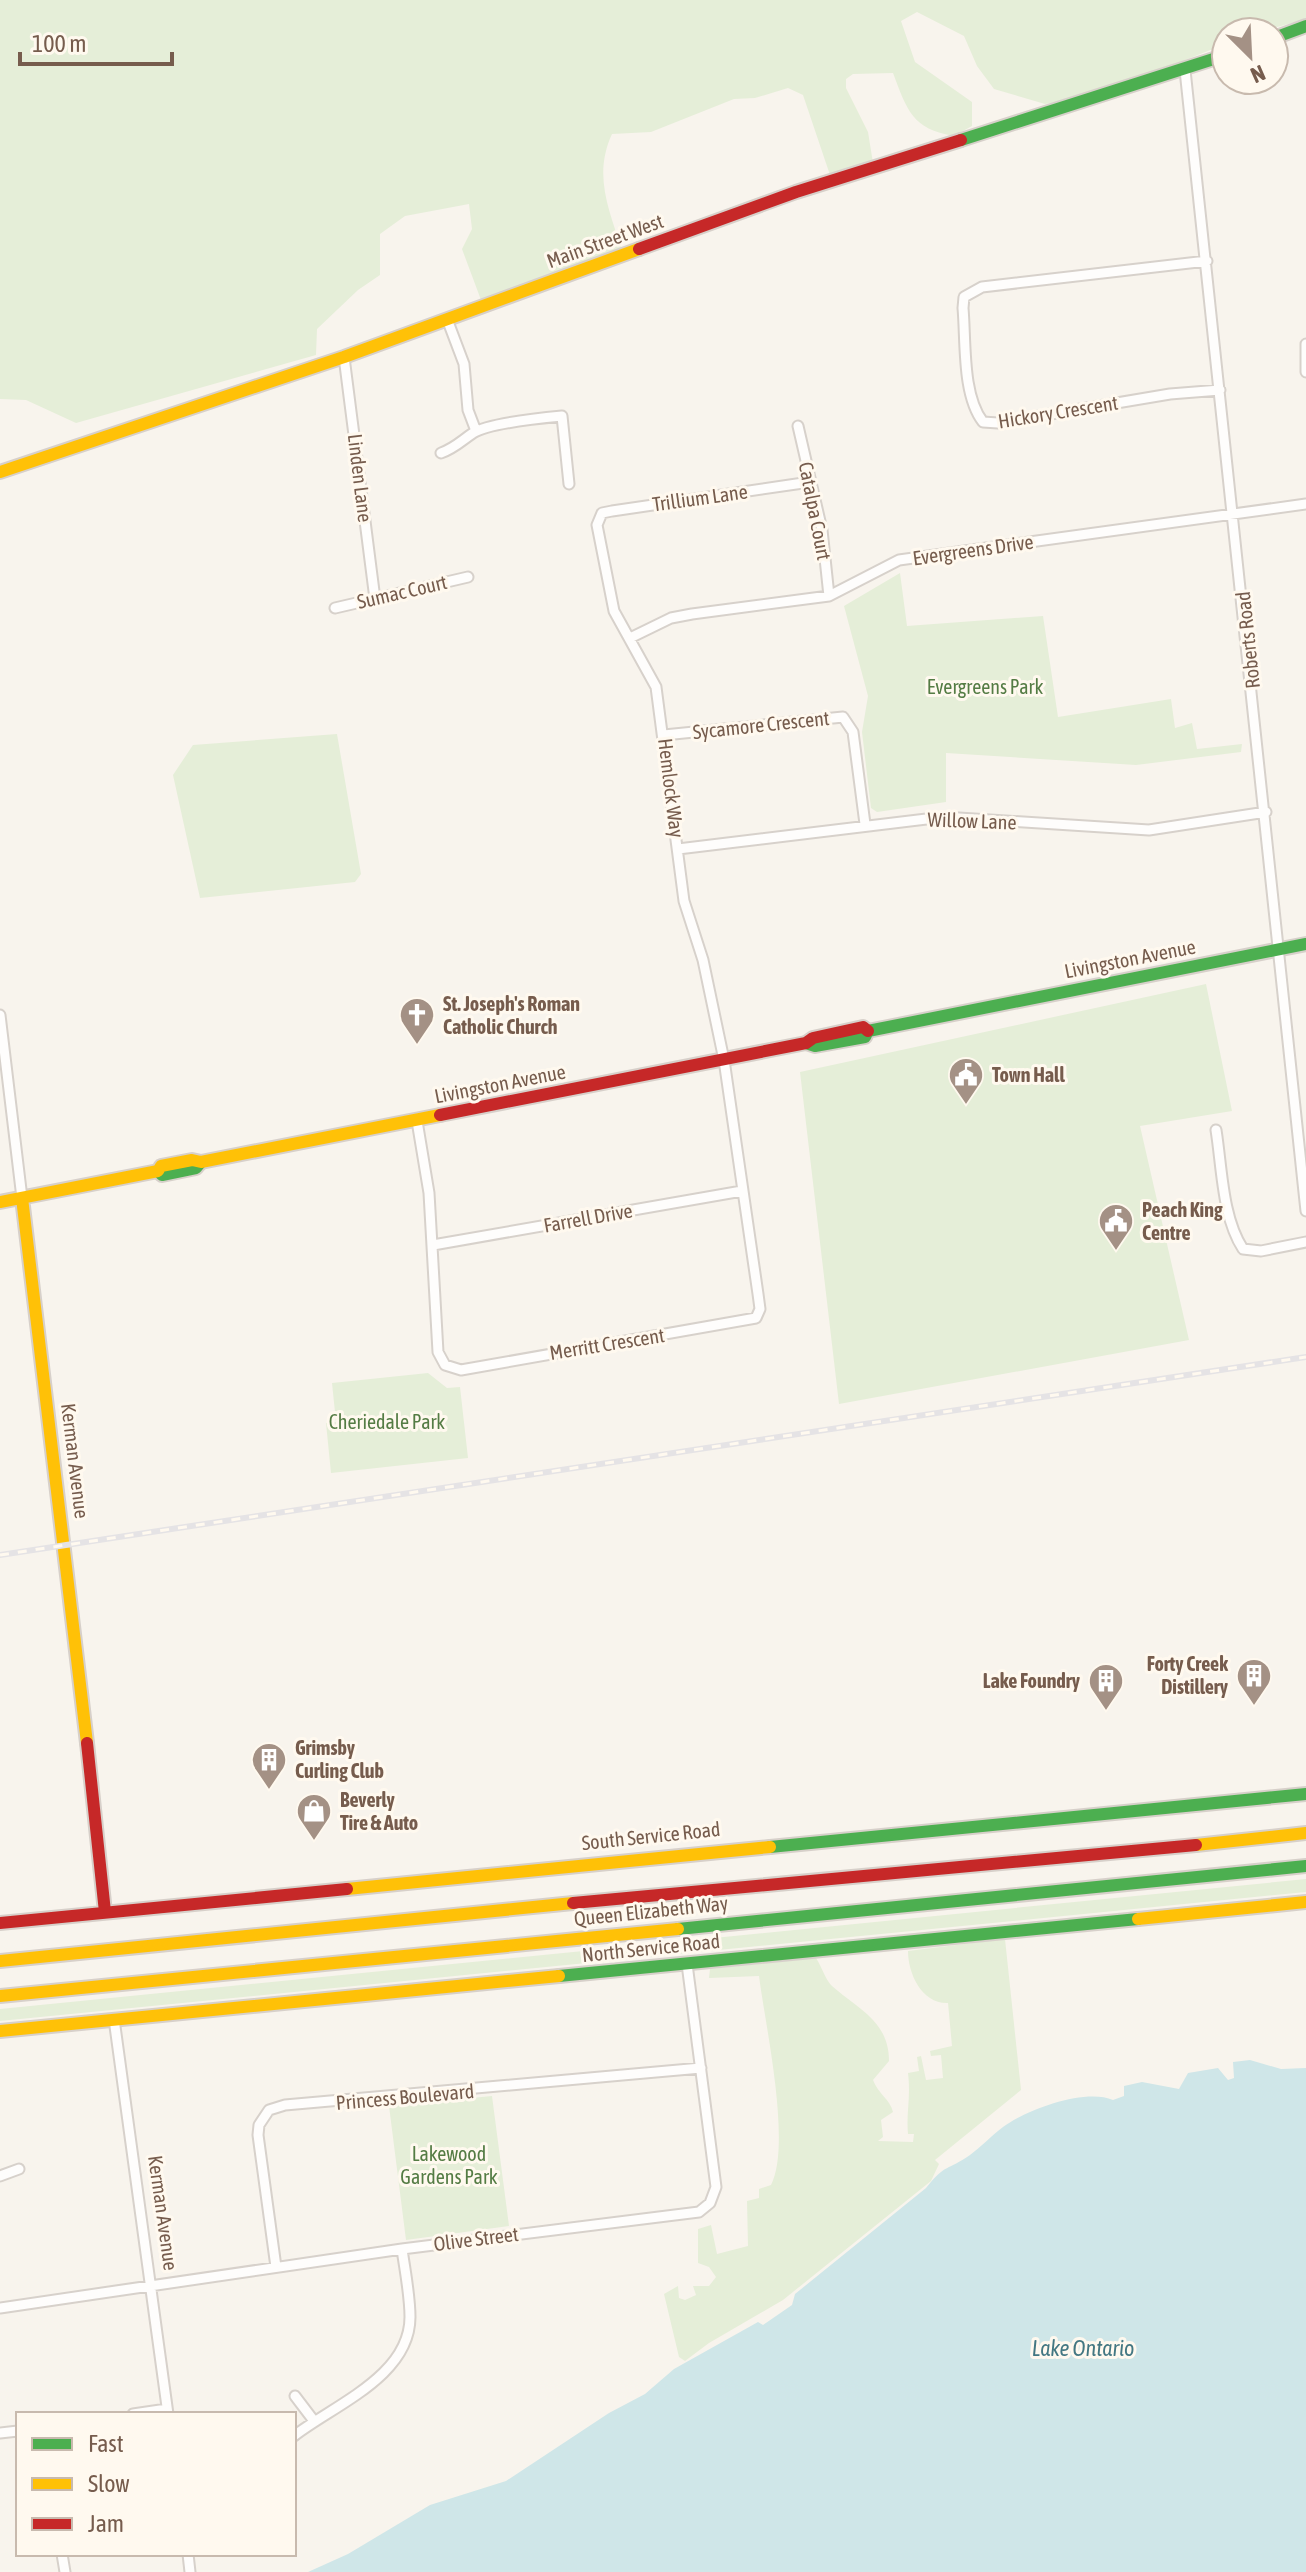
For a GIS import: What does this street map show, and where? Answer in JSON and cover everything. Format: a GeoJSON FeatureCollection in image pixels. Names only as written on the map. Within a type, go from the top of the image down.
{"type":"FeatureCollection","features":[{"type":"Feature","properties":{"kind":"main road","name":"Main Street West"},"geometry":{"type":"LineString","coordinates":[[0,472],[344,357],[796,192],[1210,61]]}},
{"type":"Feature","properties":{"kind":"main road","name":"Livingston Avenue"},"geometry":{"type":"LineString","coordinates":[[0,1202],[158,1171],[161,1166],[181,1162],[201,1162],[724,1060],[806,1043],[813,1038],[863,1027],[868,1031],[1306,944]]}},
{"type":"Feature","properties":{"kind":"main road","name":"Kerman Avenue"},"geometry":{"type":"LineString","coordinates":[[22,1198],[65,1539],[105,1912]]}},
{"type":"Feature","properties":{"kind":"main road","name":"South Service Road"},"geometry":{"type":"LineString","coordinates":[[0,1923],[1306,1794]]}},
{"type":"Feature","properties":{"kind":"main road","name":"Queen Elizabeth Way"},"geometry":{"type":"LineString","coordinates":[[0,1961],[789,1881],[1082,1857],[1306,1833]]}},
{"type":"Feature","properties":{"kind":"main road","name":"Queen Elizabeth Way"},"geometry":{"type":"LineString","coordinates":[[0,1996],[1306,1866]]}},
{"type":"Feature","properties":{"kind":"main road","name":"North Service Road"},"geometry":{"type":"LineString","coordinates":[[0,2031],[1306,1902]]}},
{"type":"Feature","properties":{"kind":"street","name":"Roberts Road"},"geometry":{"type":"LineString","coordinates":[[1185,70],[1306,1211]]}},
{"type":"Feature","properties":{"kind":"street","name":"Hickory Crescent"},"geometry":{"type":"LineString","coordinates":[[1207,261],[982,287],[970,292],[964,297],[963,308],[971,389],[976,414],[983,422],[998,423],[1170,394],[1220,390]]}},
{"type":"Feature","properties":{"kind":"street"},"geometry":{"type":"LineString","coordinates":[[447,319],[464,364],[468,410],[476,431]]}},
{"type":"Feature","properties":{"kind":"street"},"geometry":{"type":"LineString","coordinates":[[1306,344],[1306,372]]}},
{"type":"Feature","properties":{"kind":"street","name":"Linden Lane"},"geometry":{"type":"LineString","coordinates":[[344,357],[375,599]]}},
{"type":"Feature","properties":{"kind":"street"},"geometry":{"type":"LineString","coordinates":[[441,453],[459,447],[476,431],[507,422],[562,416],[569,484]]}},
{"type":"Feature","properties":{"kind":"street","name":"Catalpa Court"},"geometry":{"type":"LineString","coordinates":[[798,426],[822,530],[829,596]]}},
{"type":"Feature","properties":{"kind":"street","name":"Trillium Lane"},"geometry":{"type":"LineString","coordinates":[[597,525],[602,513],[810,482]]}},
{"type":"Feature","properties":{"kind":"street","name":"Evergreens Drive"},"geometry":{"type":"LineString","coordinates":[[630,638],[671,618],[829,596],[899,560],[1306,504]]}},
{"type":"Feature","properties":{"kind":"street","name":"Hemlock Way"},"geometry":{"type":"LineString","coordinates":[[597,525],[614,611],[656,687],[684,901],[703,960],[724,1060]]}},
{"type":"Feature","properties":{"kind":"street","name":"Sumac Court"},"geometry":{"type":"LineString","coordinates":[[335,608],[468,577]]}},
{"type":"Feature","properties":{"kind":"street","name":"Sycamore Crescent"},"geometry":{"type":"LineString","coordinates":[[664,735],[843,717],[853,732],[865,824]]}},
{"type":"Feature","properties":{"kind":"street","name":"Willow Lane"},"geometry":{"type":"LineString","coordinates":[[678,849],[865,824],[962,817],[1067,827],[1149,830],[1266,812]]}},
{"type":"Feature","properties":{"kind":"street","name":"Kerman Avenue"},"geometry":{"type":"LineString","coordinates":[[0,1015],[22,1198]]}},
{"type":"Feature","properties":{"kind":"street","name":"Merritt Crescent"},"geometry":{"type":"LineString","coordinates":[[417,1121],[433,1245],[438,1352],[445,1365],[461,1370],[746,1321],[756,1318],[760,1309],[724,1060]]}},
{"type":"Feature","properties":{"kind":"street"},"geometry":{"type":"LineString","coordinates":[[1216,1130],[1230,1213],[1236,1238],[1243,1249],[1261,1251],[1306,1242]]}},
{"type":"Feature","properties":{"kind":"street","name":"Farrell Drive"},"geometry":{"type":"LineString","coordinates":[[433,1245],[742,1191]]}},
{"type":"Feature","properties":{"kind":"street","name":"Olive Street"},"geometry":{"type":"LineString","coordinates":[[0,2308],[402,2249],[676,2216],[706,2208],[716,2187],[687,1964]]}},
{"type":"Feature","properties":{"kind":"street","name":"Kerman Avenue"},"geometry":{"type":"LineString","coordinates":[[114,2019],[153,2285],[168,2412]]}},
{"type":"Feature","properties":{"kind":"street","name":"Princess Boulevard"},"geometry":{"type":"LineString","coordinates":[[276,2267],[258,2135],[259,2125],[269,2110],[285,2105],[701,2068]]}},
{"type":"Feature","properties":{"kind":"street"},"geometry":{"type":"LineString","coordinates":[[0,2176],[19,2169]]}},
{"type":"Feature","properties":{"kind":"street"},"geometry":{"type":"LineString","coordinates":[[296,2434],[388,2370],[400,2354],[409,2334],[410,2316],[402,2249]]}},
{"type":"Feature","properties":{"kind":"street"},"geometry":{"type":"LineString","coordinates":[[295,2396],[314,2421]]}},
{"type":"Feature","properties":{"kind":"green space"},"geometry":{"type":"Polygon","coordinates":[[[0,0],[1306,0],[1306,19],[1290,23],[1290,16],[1210,16],[1210,50],[1090,97],[1045,104],[994,89],[977,66],[964,36],[917,12],[901,21],[915,62],[972,102],[972,126],[954,136],[929,128],[913,116],[893,73],[853,74],[846,79],[846,88],[868,132],[873,163],[830,175],[803,95],[788,88],[755,98],[734,99],[651,132],[612,134],[606,149],[603,178],[608,207],[622,250],[506,295],[481,300],[462,249],[472,229],[469,204],[405,216],[380,234],[380,275],[358,290],[317,329],[316,355],[76,423],[26,400],[0,399],[0,0]]]}},
{"type":"Feature","properties":{"kind":"green space","name":"Evergreens Park"},"geometry":{"type":"Polygon","coordinates":[[[900,573],[907,626],[1043,616],[1058,717],[1171,699],[1175,728],[1192,723],[1197,749],[1242,744],[1241,752],[1136,765],[946,753],[946,802],[877,812],[871,808],[862,732],[868,696],[844,606],[900,573]]]}},
{"type":"Feature","properties":{"kind":"green space"},"geometry":{"type":"Polygon","coordinates":[[[337,734],[361,874],[355,882],[200,898],[173,775],[193,745],[337,734]]]}},
{"type":"Feature","properties":{"kind":"green space","name":"Peach King Centre"},"geometry":{"type":"Polygon","coordinates":[[[1206,984],[1232,1111],[1140,1126],[1189,1340],[839,1404],[800,1072],[1206,984]]]}},
{"type":"Feature","properties":{"kind":"green space","name":"Cheriedale Park"},"geometry":{"type":"Polygon","coordinates":[[[428,1373],[447,1388],[460,1387],[468,1458],[331,1473],[326,1423],[336,1422],[332,1383],[428,1373]]]}},
{"type":"Feature","properties":{"kind":"green space"},"geometry":{"type":"Polygon","coordinates":[[[1306,1879],[1306,1892],[0,2021],[0,2009],[1306,1879]]]}},
{"type":"Feature","properties":{"kind":"green space"},"geometry":{"type":"Polygon","coordinates":[[[1005,1939],[1021,2090],[935,2160],[939,2164],[931,2181],[783,2300],[709,2343],[685,2361],[679,2357],[664,2294],[678,2286],[679,2298],[685,2300],[696,2295],[693,2286],[709,2286],[716,2277],[709,2267],[698,2263],[698,2229],[711,2225],[717,2254],[748,2246],[747,2201],[759,2198],[759,2189],[771,2185],[777,2166],[779,2142],[775,2083],[759,1976],[709,1978],[710,1969],[816,1958],[832,1986],[878,2026],[888,2047],[889,2061],[873,2080],[893,2112],[881,2120],[883,2137],[878,2141],[913,2142],[914,2134],[908,2134],[908,2073],[919,2071],[917,2057],[921,2056],[926,2080],[943,2078],[941,2055],[931,2056],[930,2051],[952,2046],[948,2003],[931,1999],[918,1986],[908,1951],[1005,1939]]]}},
{"type":"Feature","properties":{"kind":"green space","name":"Lakewood Gardens Park"},"geometry":{"type":"Polygon","coordinates":[[[492,2096],[509,2226],[406,2240],[389,2106],[492,2096]]]}},
{"type":"Feature","properties":{"kind":"water","name":"Lake Ontario"},"geometry":{"type":"Polygon","coordinates":[[[1250,2060],[1281,2069],[1306,2068],[1306,2572],[308,2572],[348,2554],[430,2505],[506,2481],[609,2413],[645,2394],[674,2369],[758,2322],[763,2325],[792,2305],[795,2294],[943,2171],[970,2155],[1014,2120],[1057,2102],[1088,2097],[1113,2100],[1124,2096],[1124,2086],[1142,2082],[1179,2089],[1188,2073],[1218,2068],[1228,2080],[1234,2078],[1233,2062],[1250,2060]]]}},
{"type":"Feature","properties":{"kind":"railway"},"geometry":{"type":"LineString","coordinates":[[0,1555],[1306,1357]]}},
{"type":"Feature","properties":{"kind":"traffic: fast"},"geometry":{"type":"LineString","coordinates":[[1290,32],[1306,26]]}},
{"type":"Feature","properties":{"kind":"traffic: fast"},"geometry":{"type":"LineString","coordinates":[[961,140],[1210,60]]}},
{"type":"Feature","properties":{"kind":"traffic: fast"},"geometry":{"type":"LineString","coordinates":[[806,1043],[815,1046],[865,1037],[868,1031],[1306,944]]}},
{"type":"Feature","properties":{"kind":"traffic: fast"},"geometry":{"type":"LineString","coordinates":[[158,1171],[162,1175],[196,1168],[201,1162]]}},
{"type":"Feature","properties":{"kind":"traffic: fast"},"geometry":{"type":"LineString","coordinates":[[770,1847],[1306,1794]]}},
{"type":"Feature","properties":{"kind":"traffic: fast"},"geometry":{"type":"LineString","coordinates":[[678,1929],[1306,1866]]}},
{"type":"Feature","properties":{"kind":"traffic: fast"},"geometry":{"type":"LineString","coordinates":[[559,1976],[1138,1919]]}},
{"type":"Feature","properties":{"kind":"traffic: slow"},"geometry":{"type":"LineString","coordinates":[[0,472],[344,357],[639,249]]}},
{"type":"Feature","properties":{"kind":"traffic: slow"},"geometry":{"type":"LineString","coordinates":[[0,1202],[158,1171],[161,1166],[192,1160],[201,1162],[440,1115]]}},
{"type":"Feature","properties":{"kind":"traffic: slow"},"geometry":{"type":"LineString","coordinates":[[22,1198],[87,1743]]}},
{"type":"Feature","properties":{"kind":"traffic: slow"},"geometry":{"type":"LineString","coordinates":[[1196,1845],[1306,1833]]}},
{"type":"Feature","properties":{"kind":"traffic: slow"},"geometry":{"type":"LineString","coordinates":[[347,1889],[770,1847]]}},
{"type":"Feature","properties":{"kind":"traffic: slow"},"geometry":{"type":"LineString","coordinates":[[1138,1919],[1306,1902]]}},
{"type":"Feature","properties":{"kind":"traffic: slow"},"geometry":{"type":"LineString","coordinates":[[0,1961],[573,1903]]}},
{"type":"Feature","properties":{"kind":"traffic: slow"},"geometry":{"type":"LineString","coordinates":[[0,1996],[678,1929]]}},
{"type":"Feature","properties":{"kind":"traffic: slow"},"geometry":{"type":"LineString","coordinates":[[0,2031],[559,1976]]}},
{"type":"Feature","properties":{"kind":"traffic: jam"},"geometry":{"type":"LineString","coordinates":[[639,249],[796,192],[961,140]]}},
{"type":"Feature","properties":{"kind":"traffic: jam"},"geometry":{"type":"LineString","coordinates":[[440,1115],[806,1043],[813,1038],[863,1027],[868,1031]]}},
{"type":"Feature","properties":{"kind":"traffic: jam"},"geometry":{"type":"LineString","coordinates":[[87,1743],[105,1912]]}},
{"type":"Feature","properties":{"kind":"traffic: jam"},"geometry":{"type":"LineString","coordinates":[[573,1903],[1196,1845]]}},
{"type":"Feature","properties":{"kind":"traffic: jam"},"geometry":{"type":"LineString","coordinates":[[0,1923],[347,1889]]}},
{"type":"Feature","properties":{"kind":"place","name":"St. Joseph's Roman Catholic Church"},"geometry":{"type":"Point","coordinates":[417,1046]}},
{"type":"Feature","properties":{"kind":"place","name":"Town Hall"},"geometry":{"type":"Point","coordinates":[966,1106]}},
{"type":"Feature","properties":{"kind":"place","name":"Peach King Centre"},"geometry":{"type":"Point","coordinates":[1116,1252]}},
{"type":"Feature","properties":{"kind":"place","name":"Forty Creek Distillery"},"geometry":{"type":"Point","coordinates":[1254,1707]}},
{"type":"Feature","properties":{"kind":"place","name":"Lake Foundry"},"geometry":{"type":"Point","coordinates":[1106,1712]}},
{"type":"Feature","properties":{"kind":"place","name":"Grimsby Curling Club"},"geometry":{"type":"Point","coordinates":[269,1791]}},
{"type":"Feature","properties":{"kind":"place","name":"Beverly Tire & Auto"},"geometry":{"type":"Point","coordinates":[314,1842]}}]}
